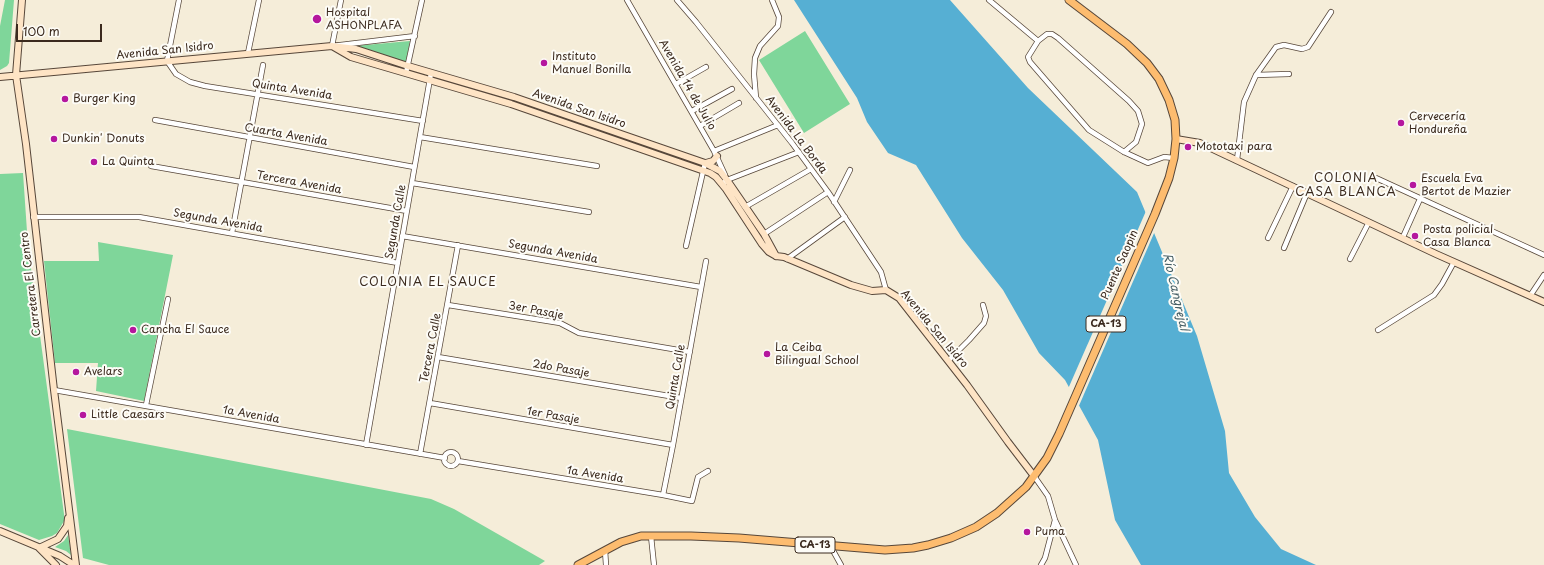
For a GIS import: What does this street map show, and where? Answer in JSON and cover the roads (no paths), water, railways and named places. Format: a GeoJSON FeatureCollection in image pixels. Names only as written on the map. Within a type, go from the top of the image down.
{"type":"FeatureCollection","features":[{"type":"Feature","properties":{"kind":"main road","name":"CA-13"},"geometry":{"type":"LineString","coordinates":[[1069,0],[1127,44],[1147,63],[1159,78],[1169,100],[1175,120],[1176,139],[1174,158]]}},
{"type":"Feature","properties":{"kind":"main road","name":"Puente Saopin"},"geometry":{"type":"LineString","coordinates":[[1034,476],[1047,458],[1059,434],[1155,214],[1169,178],[1174,158]]}},
{"type":"Feature","properties":{"kind":"main road","name":"CA-13"},"geometry":{"type":"LineString","coordinates":[[578,565],[605,550],[641,536],[739,538],[831,547],[885,550],[928,545],[951,538],[976,527],[997,513],[1018,496],[1034,476]]}},
{"type":"Feature","properties":{"kind":"street","name":"Carretera El Centro"},"geometry":{"type":"LineString","coordinates":[[22,0],[16,76],[75,565]]}},
{"type":"Feature","properties":{"kind":"street"},"geometry":{"type":"LineString","coordinates":[[167,61],[179,0]]}},
{"type":"Feature","properties":{"kind":"street"},"geometry":{"type":"LineString","coordinates":[[248,53],[260,0]]}},
{"type":"Feature","properties":{"kind":"street"},"geometry":{"type":"LineString","coordinates":[[332,46],[342,0]]}},
{"type":"Feature","properties":{"kind":"street"},"geometry":{"type":"LineString","coordinates":[[406,73],[422,0]]}},
{"type":"Feature","properties":{"kind":"street","name":"Avenida 14 de Julio"},"geometry":{"type":"LineString","coordinates":[[627,0],[716,153],[725,182]]}},
{"type":"Feature","properties":{"kind":"street","name":"Avenida La Borda"},"geometry":{"type":"LineString","coordinates":[[678,0],[778,125],[828,192],[881,272],[886,290]]}},
{"type":"Feature","properties":{"kind":"street"},"geometry":{"type":"LineString","coordinates":[[756,98],[754,74],[755,58],[760,46],[778,26],[779,17],[772,0]]}},
{"type":"Feature","properties":{"kind":"street"},"geometry":{"type":"LineString","coordinates":[[989,0],[1038,42]]}},
{"type":"Feature","properties":{"kind":"street"},"geometry":{"type":"LineString","coordinates":[[1237,160],[1244,102],[1256,75],[1274,49],[1278,46],[1308,47],[1331,12]]}},
{"type":"Feature","properties":{"kind":"street"},"geometry":{"type":"LineString","coordinates":[[1124,152],[1136,142],[1142,124],[1138,111],[1130,101],[1058,38],[1052,34],[1047,34],[1038,42],[1028,57],[1030,62],[1089,130],[1124,152],[1148,163],[1164,157],[1174,158]]}},
{"type":"Feature","properties":{"kind":"street","name":"Avenida San Isidro"},"geometry":{"type":"LineString","coordinates":[[0,77],[332,46],[415,36]]}},
{"type":"Feature","properties":{"kind":"street","name":"Avenida San Isidro"},"geometry":{"type":"LineString","coordinates":[[332,46],[356,49],[514,97],[705,163],[720,171],[725,182],[753,223],[764,234],[776,256]]}},
{"type":"Feature","properties":{"kind":"street","name":"Avenida San Isidro"},"geometry":{"type":"LineString","coordinates":[[332,46],[351,57],[511,104],[703,170],[725,182],[745,207],[762,244],[769,252],[863,289],[872,291],[886,290],[899,298],[948,360],[1034,476]]}},
{"type":"Feature","properties":{"kind":"street","name":"Quinta Avenida"},"geometry":{"type":"LineString","coordinates":[[167,61],[176,74],[190,82],[205,86],[423,121]]}},
{"type":"Feature","properties":{"kind":"street"},"geometry":{"type":"LineString","coordinates":[[232,233],[263,65]]}},
{"type":"Feature","properties":{"kind":"street"},"geometry":{"type":"LineString","coordinates":[[676,84],[706,67]]}},
{"type":"Feature","properties":{"kind":"street","name":"Segunda Calle"},"geometry":{"type":"LineString","coordinates":[[366,445],[431,73]]}},
{"type":"Feature","properties":{"kind":"street"},"geometry":{"type":"LineString","coordinates":[[1256,75],[1289,74]]}},
{"type":"Feature","properties":{"kind":"street"},"geometry":{"type":"LineString","coordinates":[[692,111],[732,89]]}},
{"type":"Feature","properties":{"kind":"street"},"geometry":{"type":"LineString","coordinates":[[700,126],[739,103]]}},
{"type":"Feature","properties":{"kind":"street","name":"Cuarta Avenida"},"geometry":{"type":"LineString","coordinates":[[155,120],[414,167]]}},
{"type":"Feature","properties":{"kind":"street"},"geometry":{"type":"LineString","coordinates":[[686,246],[705,163],[713,161],[716,153],[778,125]]}},
{"type":"Feature","properties":{"kind":"street"},"geometry":{"type":"LineString","coordinates":[[420,137],[597,166]]}},
{"type":"Feature","properties":{"kind":"street"},"geometry":{"type":"LineString","coordinates":[[1176,139],[1200,142],[1454,262],[1544,302]]}},
{"type":"Feature","properties":{"kind":"street"},"geometry":{"type":"LineString","coordinates":[[725,182],[799,152]]}},
{"type":"Feature","properties":{"kind":"street","name":"Tercera Avenida"},"geometry":{"type":"LineString","coordinates":[[151,166],[407,211]]}},
{"type":"Feature","properties":{"kind":"street"},"geometry":{"type":"LineString","coordinates":[[745,207],[810,169]]}},
{"type":"Feature","properties":{"kind":"street"},"geometry":{"type":"LineString","coordinates":[[834,202],[850,170]]}},
{"type":"Feature","properties":{"kind":"street"},"geometry":{"type":"LineString","coordinates":[[1376,178],[1544,255]]}},
{"type":"Feature","properties":{"kind":"street"},"geometry":{"type":"LineString","coordinates":[[412,183],[589,212]]}},
{"type":"Feature","properties":{"kind":"street"},"geometry":{"type":"LineString","coordinates":[[1268,238],[1293,186]]}},
{"type":"Feature","properties":{"kind":"street"},"geometry":{"type":"LineString","coordinates":[[764,234],[828,192]]}},
{"type":"Feature","properties":{"kind":"street"},"geometry":{"type":"LineString","coordinates":[[1284,248],[1307,193]]}},
{"type":"Feature","properties":{"kind":"street"},"geometry":{"type":"LineString","coordinates":[[1403,237],[1420,199]]}},
{"type":"Feature","properties":{"kind":"street","name":"Segunda Avenida"},"geometry":{"type":"LineString","coordinates":[[33,217],[139,217],[398,263]]}},
{"type":"Feature","properties":{"kind":"street"},"geometry":{"type":"LineString","coordinates":[[787,259],[845,217]]}},
{"type":"Feature","properties":{"kind":"street"},"geometry":{"type":"LineString","coordinates":[[1350,259],[1369,222]]}},
{"type":"Feature","properties":{"kind":"street","name":"Segunda Avenida"},"geometry":{"type":"LineString","coordinates":[[402,236],[701,286]]}},
{"type":"Feature","properties":{"kind":"street","name":"Tercera Calle"},"geometry":{"type":"LineString","coordinates":[[420,454],[458,245]]}},
{"type":"Feature","properties":{"kind":"street","name":"Quinta Calle"},"geometry":{"type":"LineString","coordinates":[[663,495],[706,261]]}},
{"type":"Feature","properties":{"kind":"street"},"geometry":{"type":"LineString","coordinates":[[1378,330],[1434,295],[1454,262]]}},
{"type":"Feature","properties":{"kind":"street"},"geometry":{"type":"LineString","coordinates":[[1530,296],[1544,275]]}},
{"type":"Feature","properties":{"kind":"street"},"geometry":{"type":"LineString","coordinates":[[146,405],[168,298]]}},
{"type":"Feature","properties":{"kind":"street","name":"3er Pasaje"},"geometry":{"type":"LineString","coordinates":[[448,305],[560,323],[579,332],[690,352]]}},
{"type":"Feature","properties":{"kind":"street"},"geometry":{"type":"LineString","coordinates":[[948,360],[984,323],[986,316],[983,305]]}},
{"type":"Feature","properties":{"kind":"street","name":"2do Pasaje"},"geometry":{"type":"LineString","coordinates":[[438,357],[560,379],[681,398]]}},
{"type":"Feature","properties":{"kind":"street","name":"1a Avenida"},"geometry":{"type":"LineString","coordinates":[[54,390],[445,458]]}},
{"type":"Feature","properties":{"kind":"street","name":"1er Pasaje"},"geometry":{"type":"LineString","coordinates":[[430,403],[673,444]]}},
{"type":"Feature","properties":{"kind":"street","name":"1a Avenida"},"geometry":{"type":"LineString","coordinates":[[453,452],[456,454],[458,461],[456,464],[451,466],[446,463],[446,454],[453,452]]}},
{"type":"Feature","properties":{"kind":"street","name":"1a Avenida"},"geometry":{"type":"LineString","coordinates":[[458,461],[692,501],[698,477],[708,471]]}},
{"type":"Feature","properties":{"kind":"street"},"geometry":{"type":"LineString","coordinates":[[1034,476],[1048,496],[1055,520],[1076,565]]}},
{"type":"Feature","properties":{"kind":"street"},"geometry":{"type":"LineString","coordinates":[[39,548],[51,543],[62,535],[67,526],[69,510]]}},
{"type":"Feature","properties":{"kind":"street"},"geometry":{"type":"LineString","coordinates":[[1041,565],[1045,558],[1055,520]]}},
{"type":"Feature","properties":{"kind":"street"},"geometry":{"type":"LineString","coordinates":[[0,531],[60,556],[75,565]]}},
{"type":"Feature","properties":{"kind":"street"},"geometry":{"type":"LineString","coordinates":[[651,536],[654,565]]}},
{"type":"Feature","properties":{"kind":"street"},"geometry":{"type":"LineString","coordinates":[[831,547],[841,565]]}},
{"type":"Feature","properties":{"kind":"street"},"geometry":{"type":"LineString","coordinates":[[39,548],[56,565]]}},
{"type":"Feature","properties":{"kind":"street"},"geometry":{"type":"LineString","coordinates":[[605,550],[606,565]]}},
{"type":"Feature","properties":{"kind":"water","name":"Río Cangrejal"},"geometry":{"type":"Polygon","coordinates":[[[794,0],[950,0],[1028,88],[1137,192],[1197,336],[1225,431],[1229,473],[1255,517],[1281,549],[1316,565],[1141,565],[1115,520],[1098,440],[1065,380],[1039,353],[1003,290],[962,238],[916,165],[888,153],[867,122],[857,98],[794,0]]]}},
{"type":"Feature","properties":{"kind":"place","name":"Hospital ASHONPLAFA"},"geometry":{"type":"Point","coordinates":[317,19]}},
{"type":"Feature","properties":{"kind":"place","name":"Instituto Manuel Bonilla"},"geometry":{"type":"Point","coordinates":[544,63]}},
{"type":"Feature","properties":{"kind":"place","name":"Burger King"},"geometry":{"type":"Point","coordinates":[65,99]}},
{"type":"Feature","properties":{"kind":"place","name":"Cervecería Hondureña"},"geometry":{"type":"Point","coordinates":[1401,123]}},
{"type":"Feature","properties":{"kind":"place","name":"Dunkin' Donuts"},"geometry":{"type":"Point","coordinates":[54,139]}},
{"type":"Feature","properties":{"kind":"place","name":"Mototaxi para"},"geometry":{"type":"Point","coordinates":[1188,147]}},
{"type":"Feature","properties":{"kind":"place","name":"La Quinta"},"geometry":{"type":"Point","coordinates":[94,162]}},
{"type":"Feature","properties":{"kind":"place","name":"Escuela Eva Bertot de Mazier"},"geometry":{"type":"Point","coordinates":[1413,185]}},
{"type":"Feature","properties":{"kind":"place","name":"Posta policial Casa Blanca"},"geometry":{"type":"Point","coordinates":[1415,236]}},
{"type":"Feature","properties":{"kind":"place","name":"Cancha El Sauce"},"geometry":{"type":"Point","coordinates":[133,330]}},
{"type":"Feature","properties":{"kind":"place","name":"La Ceiba Bilingual School"},"geometry":{"type":"Point","coordinates":[767,354]}},
{"type":"Feature","properties":{"kind":"place","name":"Avelars"},"geometry":{"type":"Point","coordinates":[76,372]}},
{"type":"Feature","properties":{"kind":"place","name":"Little Caesars"},"geometry":{"type":"Point","coordinates":[83,415]}},
{"type":"Feature","properties":{"kind":"place","name":"Puma"},"geometry":{"type":"Point","coordinates":[1027,532]}},
{"type":"Feature","properties":{"kind":"district","name":"COLONIA CASA BLANCA"},"geometry":{"type":"Point","coordinates":[1346,186]}},
{"type":"Feature","properties":{"kind":"district","name":"COLONIA EL SAUCE"},"geometry":{"type":"Point","coordinates":[428,283]}}]}
